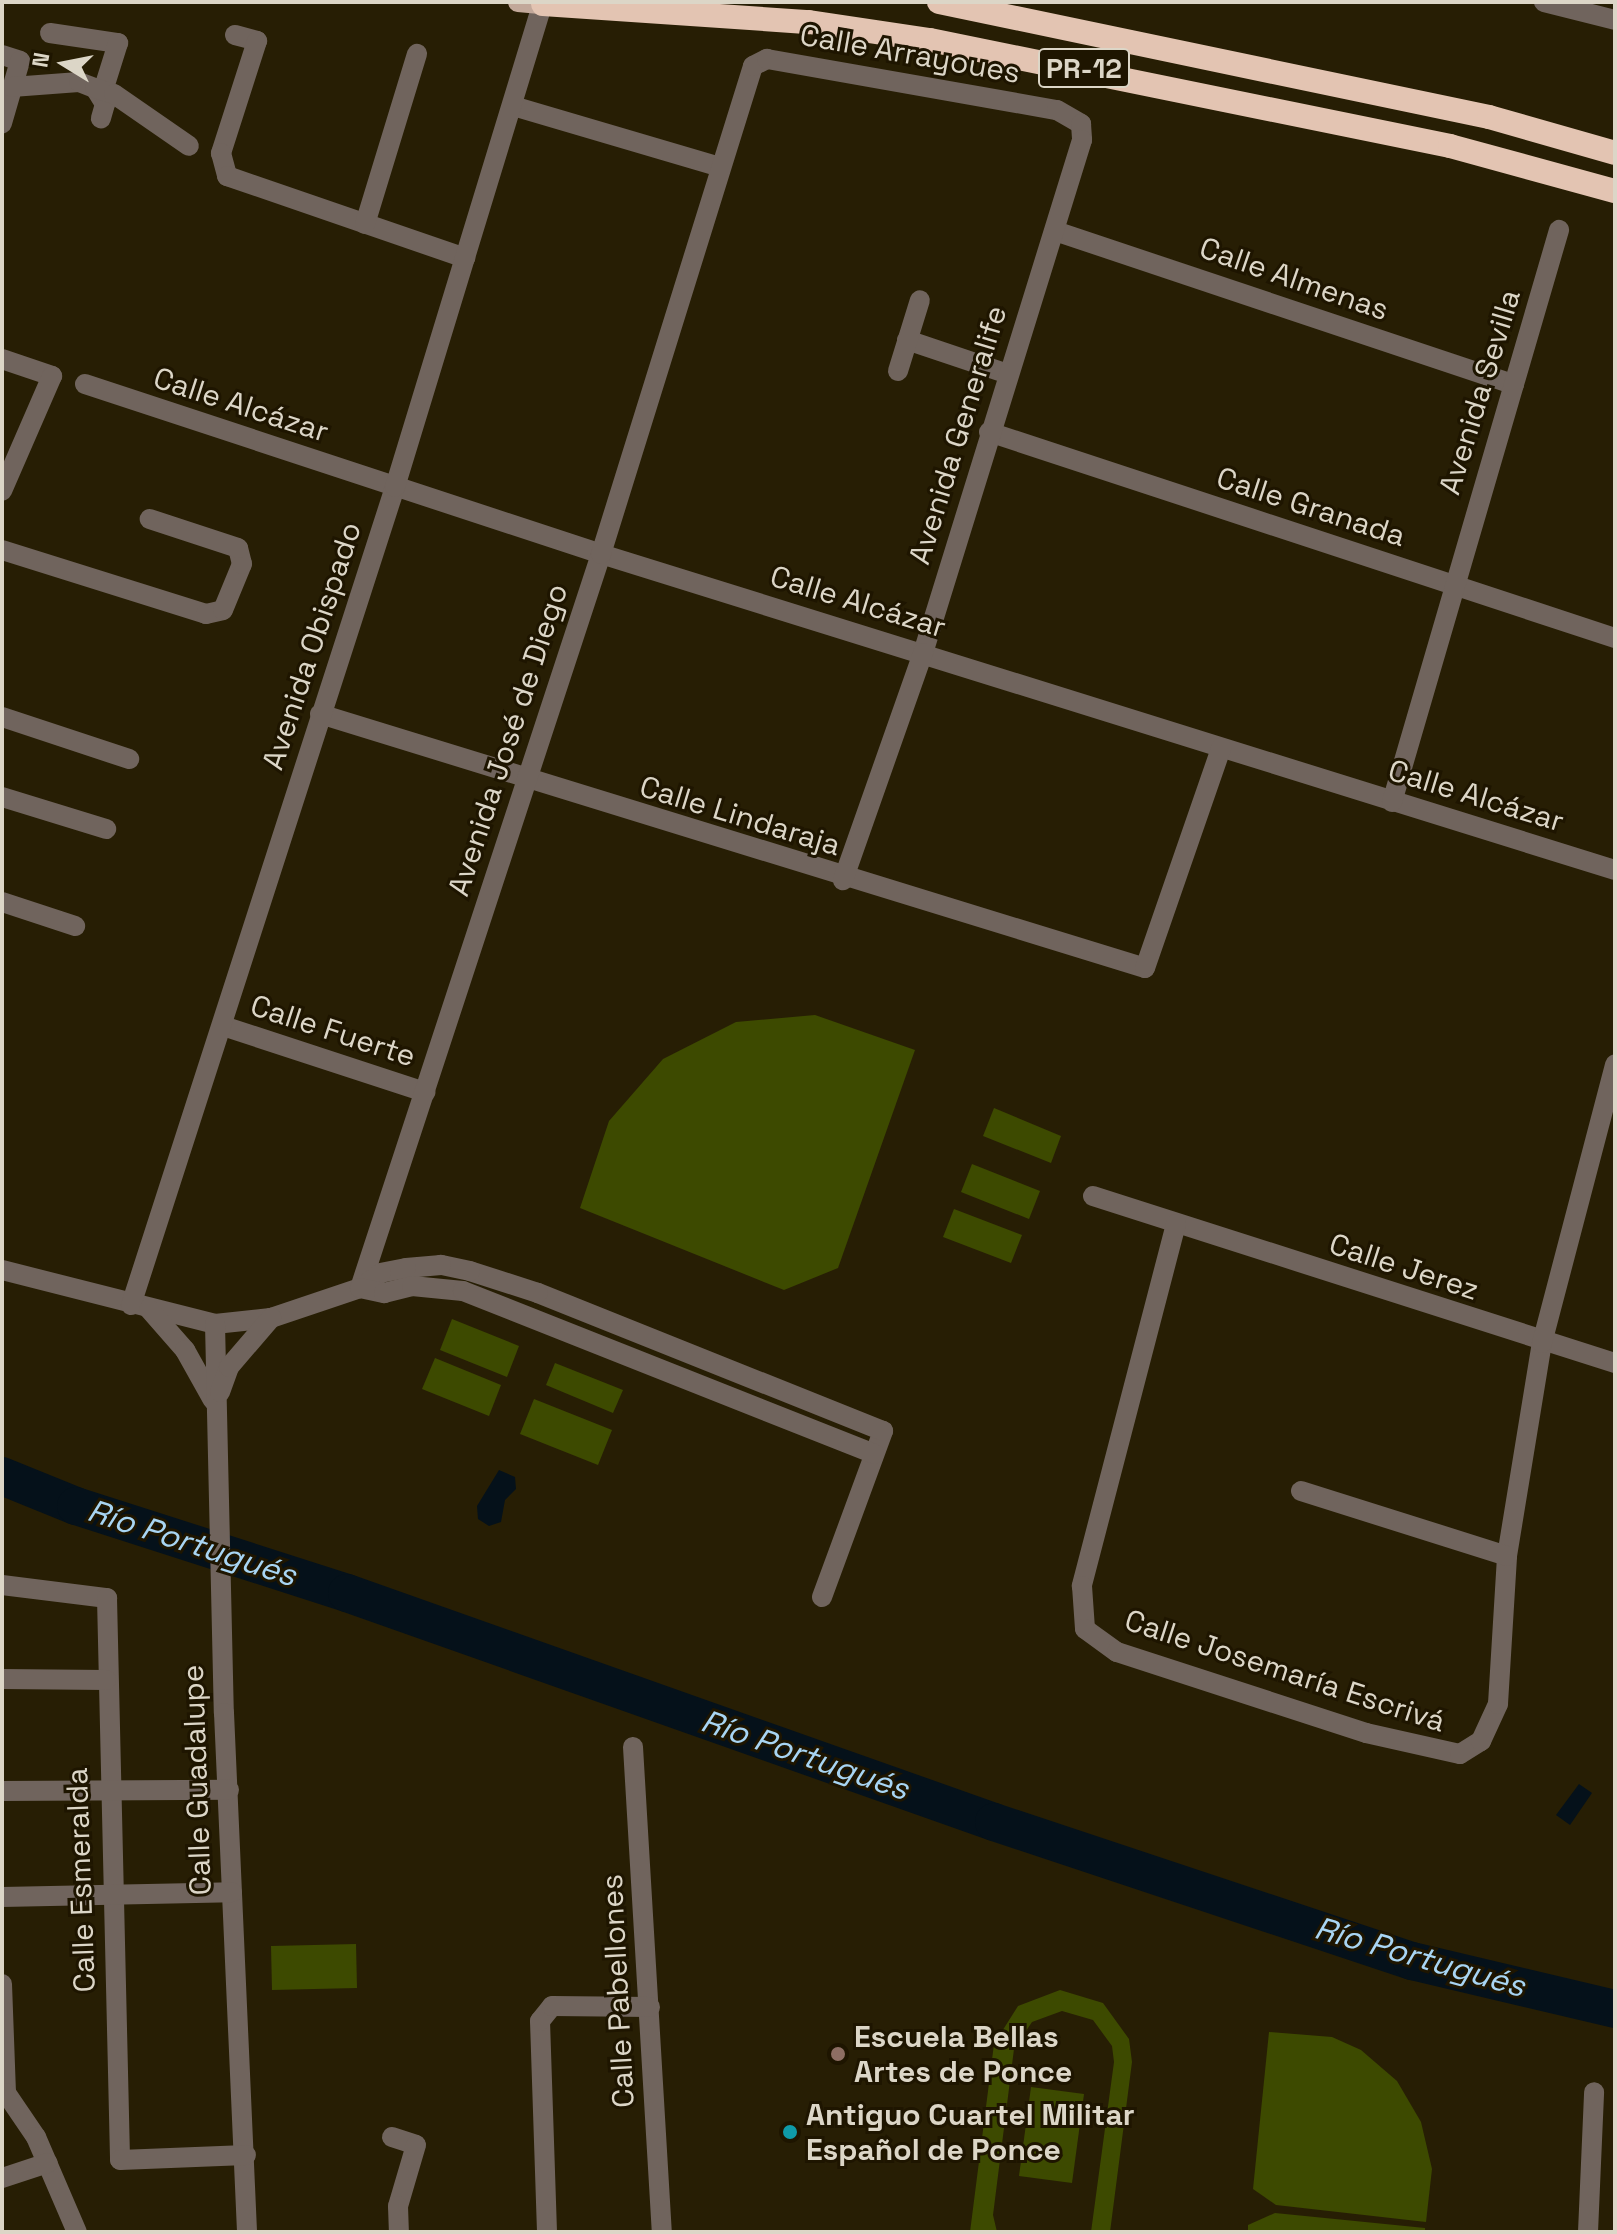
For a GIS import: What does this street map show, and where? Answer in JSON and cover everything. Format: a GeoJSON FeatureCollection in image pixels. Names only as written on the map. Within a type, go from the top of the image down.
{"type":"FeatureCollection","features":[{"type":"Feature","properties":{"kind":"highway","name":"PR-12"},"geometry":{"type":"LineString","coordinates":[[939,2],[1489,117],[1615,153]]}},
{"type":"Feature","properties":{"kind":"highway","name":"PR-12"},"geometry":{"type":"LineString","coordinates":[[543,3],[809,22],[945,42],[1435,142],[1615,191]]}},
{"type":"Feature","properties":{"kind":"main road","name":"PR-12"},"geometry":{"type":"LineString","coordinates":[[518,2],[543,3]]}},
{"type":"Feature","properties":{"kind":"street"},"geometry":{"type":"LineString","coordinates":[[1544,2],[1615,20]]}},
{"type":"Feature","properties":{"kind":"street","name":"Avenida Obispado"},"geometry":{"type":"LineString","coordinates":[[140,1307],[223,1026],[320,714],[395,487],[543,3]]}},
{"type":"Feature","properties":{"kind":"street"},"geometry":{"type":"LineString","coordinates":[[50,33],[118,43],[99,89],[105,104],[101,118]]}},
{"type":"Feature","properties":{"kind":"street"},"geometry":{"type":"LineString","coordinates":[[235,35],[257,41],[221,153],[227,176],[465,258]]}},
{"type":"Feature","properties":{"kind":"street"},"geometry":{"type":"LineString","coordinates":[[365,224],[417,54]]}},
{"type":"Feature","properties":{"kind":"street"},"geometry":{"type":"LineString","coordinates":[[2,55],[20,61],[2,123]]}},
{"type":"Feature","properties":{"kind":"street","name":"Calle Arrayoues"},"geometry":{"type":"LineString","coordinates":[[753,66],[767,59],[1057,110]]}},
{"type":"Feature","properties":{"kind":"street","name":"Avenida José de Diego"},"geometry":{"type":"LineString","coordinates":[[360,1288],[524,780],[601,554],[753,66]]}},
{"type":"Feature","properties":{"kind":"street"},"geometry":{"type":"LineString","coordinates":[[12,87],[79,82],[99,89],[189,146]]}},
{"type":"Feature","properties":{"kind":"street"},"geometry":{"type":"LineString","coordinates":[[513,106],[720,167]]}},
{"type":"Feature","properties":{"kind":"street","name":"Avenida Generalife"},"geometry":{"type":"LineString","coordinates":[[843,880],[923,653],[1082,140],[1081,124],[1057,110]]}},
{"type":"Feature","properties":{"kind":"street","name":"Avenida Sevilla"},"geometry":{"type":"LineString","coordinates":[[1392,802],[1559,230]]}},
{"type":"Feature","properties":{"kind":"street","name":"Calle Almenas"},"geometry":{"type":"LineString","coordinates":[[1055,231],[1514,385]]}},
{"type":"Feature","properties":{"kind":"street"},"geometry":{"type":"LineString","coordinates":[[898,371],[920,300]]}},
{"type":"Feature","properties":{"kind":"street"},"geometry":{"type":"LineString","coordinates":[[907,340],[1008,374]]}},
{"type":"Feature","properties":{"kind":"street"},"geometry":{"type":"LineString","coordinates":[[2,359],[52,376],[2,491]]}},
{"type":"Feature","properties":{"kind":"street","name":"Calle Alcázar"},"geometry":{"type":"LineString","coordinates":[[85,384],[601,554],[1615,870]]}},
{"type":"Feature","properties":{"kind":"street","name":"Calle Granada"},"geometry":{"type":"LineString","coordinates":[[989,432],[1615,638]]}},
{"type":"Feature","properties":{"kind":"street"},"geometry":{"type":"LineString","coordinates":[[2,550],[206,614],[223,610],[242,564],[238,548],[150,519]]}},
{"type":"Feature","properties":{"kind":"street","name":"Calle Lindaraja"},"geometry":{"type":"LineString","coordinates":[[320,714],[843,880],[1145,968],[1221,748]]}},
{"type":"Feature","properties":{"kind":"street"},"geometry":{"type":"LineString","coordinates":[[2,717],[129,759]]}},
{"type":"Feature","properties":{"kind":"street"},"geometry":{"type":"LineString","coordinates":[[2,797],[106,829]]}},
{"type":"Feature","properties":{"kind":"street"},"geometry":{"type":"LineString","coordinates":[[2,902],[75,926]]}},
{"type":"Feature","properties":{"kind":"street","name":"Calle Fuerte"},"geometry":{"type":"LineString","coordinates":[[223,1026],[425,1092]]}},
{"type":"Feature","properties":{"kind":"street","name":"Calle Josemaría Escrivá"},"geometry":{"type":"LineString","coordinates":[[1176,1224],[1082,1586],[1081,1616],[1094,1639],[1117,1652],[1281,1707],[1418,1748],[1460,1754],[1481,1741],[1498,1704],[1507,1556],[1542,1343],[1615,1064]]}},
{"type":"Feature","properties":{"kind":"street","name":"Calle Jerez"},"geometry":{"type":"LineString","coordinates":[[1093,1196],[1542,1343],[1615,1363]]}},
{"type":"Feature","properties":{"kind":"street"},"geometry":{"type":"LineString","coordinates":[[2,1270],[215,1324],[271,1318],[360,1288],[381,1273],[406,1268],[441,1265],[524,1287],[883,1431],[822,1597]]}},
{"type":"Feature","properties":{"kind":"street"},"geometry":{"type":"LineString","coordinates":[[360,1288],[384,1293],[412,1286],[463,1291],[874,1454]]}},
{"type":"Feature","properties":{"kind":"street"},"geometry":{"type":"LineString","coordinates":[[140,1307],[185,1350],[216,1407]]}},
{"type":"Feature","properties":{"kind":"street"},"geometry":{"type":"LineString","coordinates":[[216,1407],[229,1367],[271,1318]]}},
{"type":"Feature","properties":{"kind":"street","name":"Calle Guadalupe"},"geometry":{"type":"LineString","coordinates":[[215,1324],[224,1713],[246,2155],[247,2232]]}},
{"type":"Feature","properties":{"kind":"street"},"geometry":{"type":"LineString","coordinates":[[1301,1491],[1507,1556]]}},
{"type":"Feature","properties":{"kind":"street","name":"Calle Esmeralda"},"geometry":{"type":"LineString","coordinates":[[2,1585],[107,1598],[108,1790],[120,2160],[246,2155]]}},
{"type":"Feature","properties":{"kind":"street"},"geometry":{"type":"LineString","coordinates":[[2,1679],[106,1680]]}},
{"type":"Feature","properties":{"kind":"street","name":"Calle Pabellones"},"geometry":{"type":"LineString","coordinates":[[633,1747],[662,2232]]}},
{"type":"Feature","properties":{"kind":"street"},"geometry":{"type":"LineString","coordinates":[[2,1791],[229,1790]]}},
{"type":"Feature","properties":{"kind":"street"},"geometry":{"type":"LineString","coordinates":[[2,1897],[232,1892]]}},
{"type":"Feature","properties":{"kind":"street"},"geometry":{"type":"LineString","coordinates":[[2,1984],[4,2093],[48,2163],[77,2232]]}},
{"type":"Feature","properties":{"kind":"street"},"geometry":{"type":"LineString","coordinates":[[547,2232],[540,2021],[552,2006],[650,2007]]}},
{"type":"Feature","properties":{"kind":"street"},"geometry":{"type":"LineString","coordinates":[[1588,2232],[1594,2092]]}},
{"type":"Feature","properties":{"kind":"street"},"geometry":{"type":"LineString","coordinates":[[392,2137],[416,2145],[398,2206],[399,2232]]}},
{"type":"Feature","properties":{"kind":"street"},"geometry":{"type":"LineString","coordinates":[[2,2178],[48,2163]]}},
{"type":"Feature","properties":{"kind":"green space"},"geometry":{"type":"Polygon","coordinates":[[[815,1015],[915,1050],[838,1268],[784,1290],[580,1208],[609,1121],[663,1059],[736,1022],[815,1015]]]}},
{"type":"Feature","properties":{"kind":"green space"},"geometry":{"type":"Polygon","coordinates":[[[994,1108],[1061,1136],[1051,1163],[983,1136],[994,1108]]]}},
{"type":"Feature","properties":{"kind":"green space"},"geometry":{"type":"Polygon","coordinates":[[[972,1164],[1040,1191],[1029,1219],[961,1192],[972,1164]]]}},
{"type":"Feature","properties":{"kind":"green space"},"geometry":{"type":"Polygon","coordinates":[[[954,1209],[1022,1235],[1011,1263],[943,1237],[954,1209]]]}},
{"type":"Feature","properties":{"kind":"green space"},"geometry":{"type":"Polygon","coordinates":[[[452,1319],[519,1346],[507,1377],[440,1350],[452,1319]]]}},
{"type":"Feature","properties":{"kind":"green space"},"geometry":{"type":"Polygon","coordinates":[[[435,1358],[501,1385],[489,1416],[422,1389],[435,1358]]]}},
{"type":"Feature","properties":{"kind":"green space"},"geometry":{"type":"Polygon","coordinates":[[[555,1363],[623,1390],[613,1413],[546,1385],[555,1363]]]}},
{"type":"Feature","properties":{"kind":"green space"},"geometry":{"type":"Polygon","coordinates":[[[534,1399],[612,1430],[598,1465],[520,1434],[534,1399]]]}},
{"type":"Feature","properties":{"kind":"green space"},"geometry":{"type":"Polygon","coordinates":[[[356,1944],[357,1988],[272,1990],[271,1946],[356,1944]]]}},
{"type":"Feature","properties":{"kind":"green space"},"geometry":{"type":"Polygon","coordinates":[[[1060,1990],[1103,2003],[1129,2039],[1132,2062],[1110,2232],[1091,2232],[1114,2062],[1112,2046],[1093,2020],[1062,2011],[1032,2022],[1014,2049],[993,2215],[997,2232],[970,2232],[994,2044],[1018,2006],[1060,1990]]]}},
{"type":"Feature","properties":{"kind":"green space"},"geometry":{"type":"Polygon","coordinates":[[[1269,2032],[1332,2037],[1361,2050],[1397,2081],[1421,2122],[1432,2169],[1426,2222],[1276,2205],[1253,2189],[1269,2032]]]}},
{"type":"Feature","properties":{"kind":"green space"},"geometry":{"type":"Polygon","coordinates":[[[1031,2087],[1084,2094],[1072,2183],[1019,2176],[1031,2087]]]}},
{"type":"Feature","properties":{"kind":"green space"},"geometry":{"type":"Polygon","coordinates":[[[1275,2213],[1425,2228],[1425,2232],[1248,2232],[1248,2225],[1275,2213]]]}},
{"type":"Feature","properties":{"kind":"shaded area"},"geometry":{"type":"Polygon","coordinates":[[[499,1470],[515,1477],[516,1489],[505,1500],[501,1522],[489,1526],[478,1519],[477,1506],[499,1470]]]}},
{"type":"Feature","properties":{"kind":"shaded area"},"geometry":{"type":"Polygon","coordinates":[[[1579,1784],[1592,1793],[1570,1825],[1556,1815],[1579,1784]]]}},
{"type":"Feature","properties":{"kind":"waterway","name":"Río Portugués"},"geometry":{"type":"LineString","coordinates":[[2,1476],[76,1506],[347,1593],[994,1822],[1412,1961],[1615,2009]]}},
{"type":"Feature","properties":{"kind":"place","name":"Escuela Bellas Artes de Ponce"},"geometry":{"type":"Point","coordinates":[838,2054]}},
{"type":"Feature","properties":{"kind":"place","name":"Antiguo Cuartel Militar Español de Ponce"},"geometry":{"type":"Point","coordinates":[790,2132]}}]}
